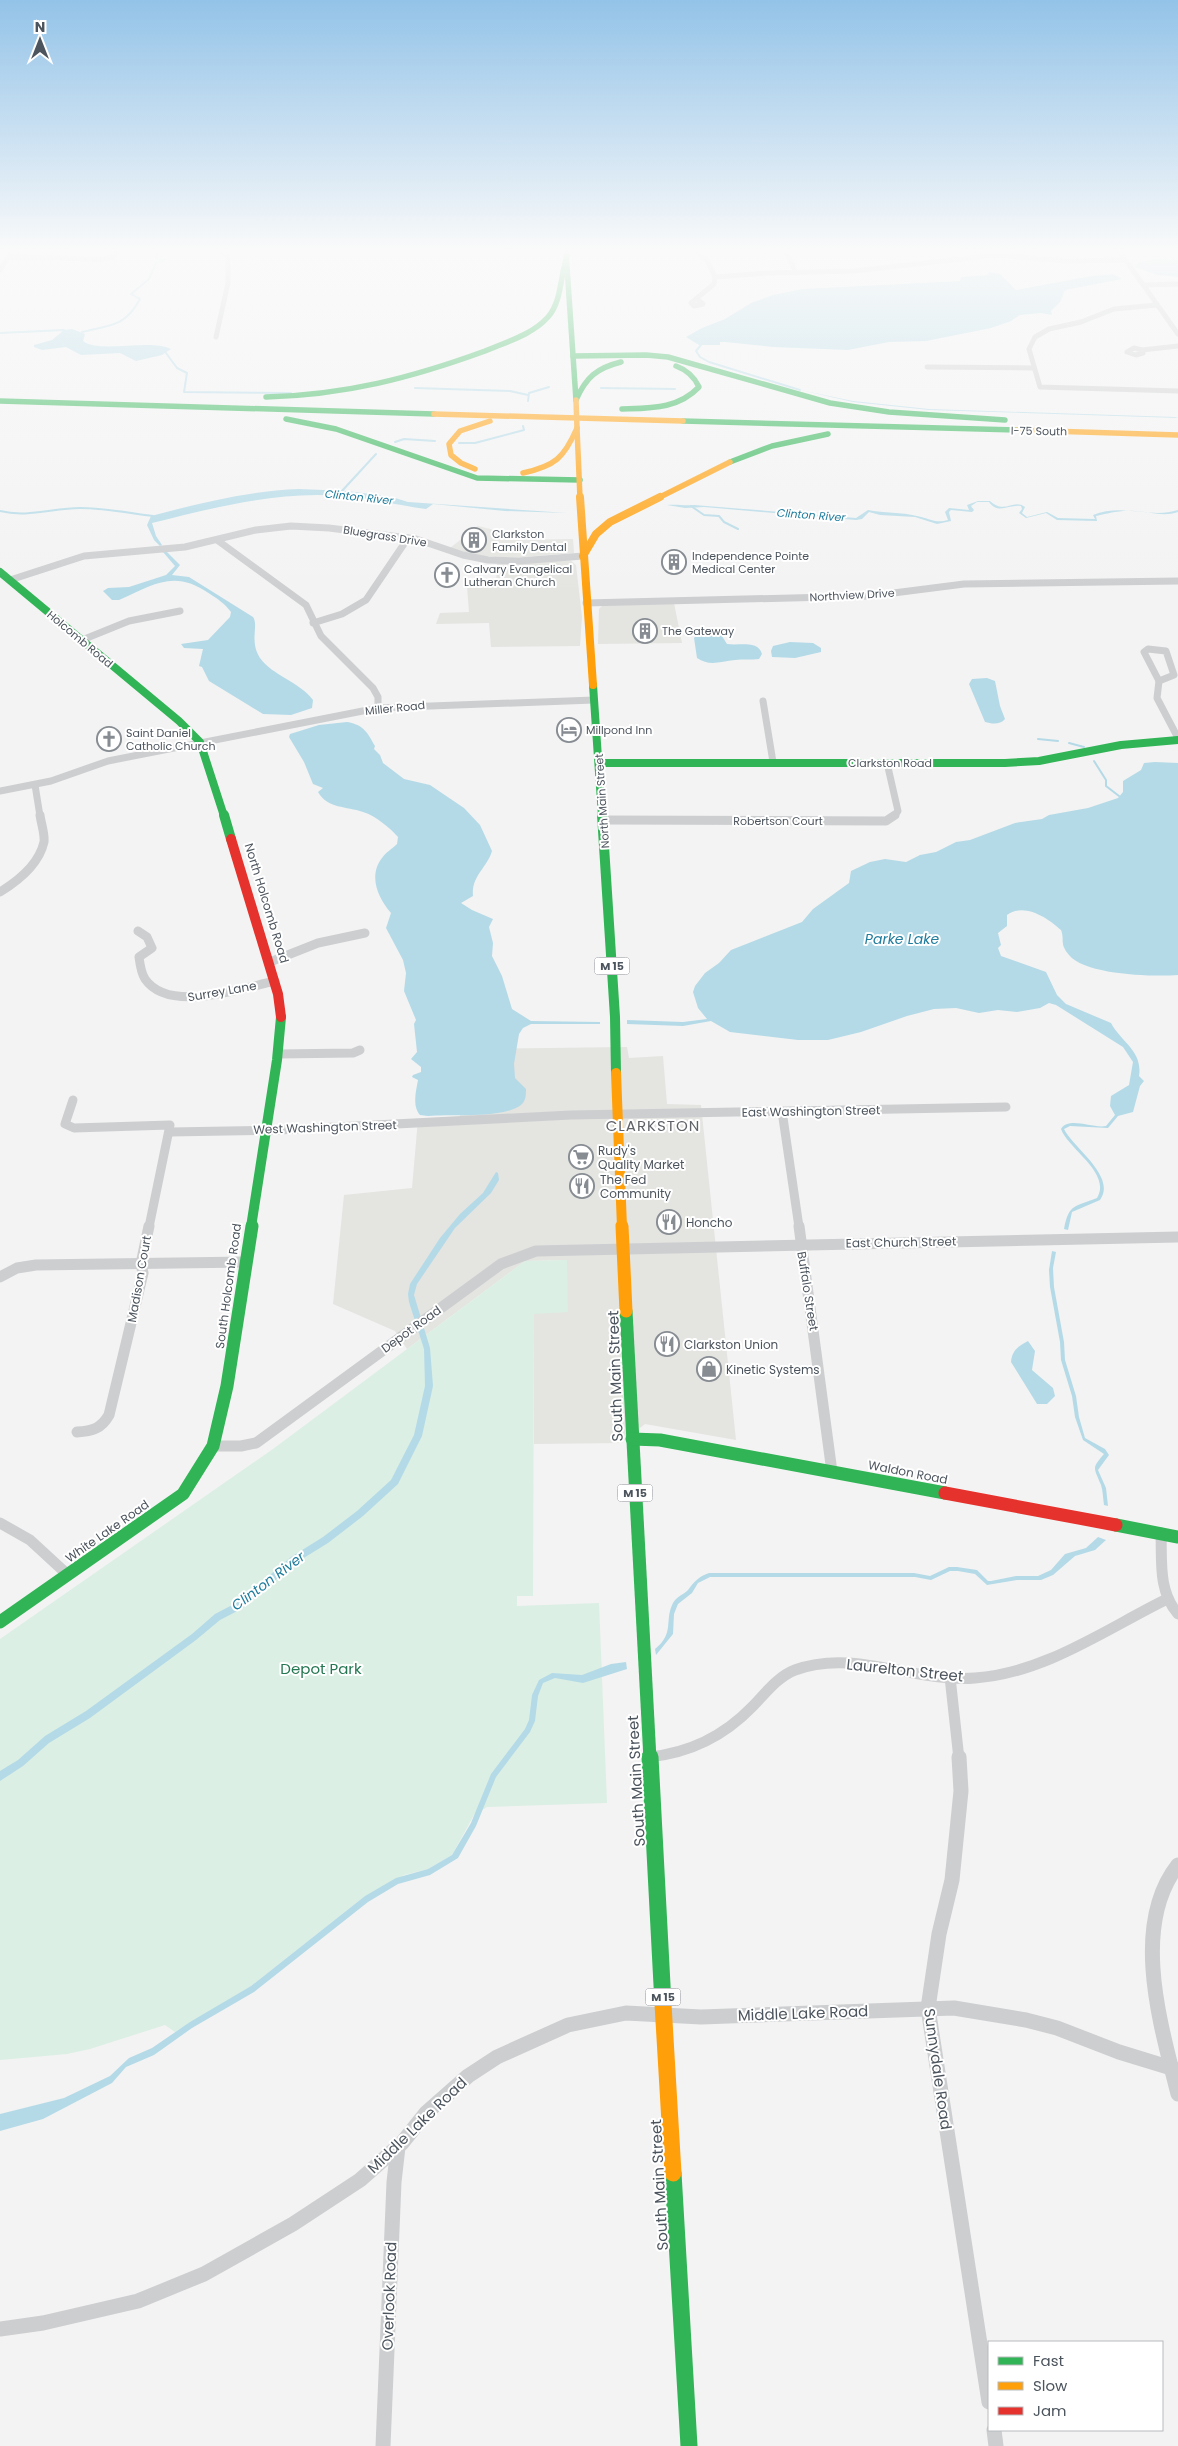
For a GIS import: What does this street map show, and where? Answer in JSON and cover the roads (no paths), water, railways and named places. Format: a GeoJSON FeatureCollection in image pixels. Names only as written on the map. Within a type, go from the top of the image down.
{"type":"FeatureCollection","features":[{"type":"Feature","properties":{"kind":"main road"},"geometry":{"type":"LineString","coordinates":[[185,398],[317,397],[372,390],[424,375],[446,366]]}},
{"type":"Feature","properties":{"kind":"main road","name":"M 15"},"geometry":{"type":"LineString","coordinates":[[574,366],[577,428]]}},
{"type":"Feature","properties":{"kind":"main road"},"geometry":{"type":"LineString","coordinates":[[576,400],[588,374],[604,366]]}},
{"type":"Feature","properties":{"kind":"main road"},"geometry":{"type":"LineString","coordinates":[[604,410],[670,406],[691,397],[699,386],[696,378],[681,368],[674,366]]}},
{"type":"Feature","properties":{"kind":"main road"},"geometry":{"type":"LineString","coordinates":[[700,366],[830,403],[889,412],[1005,420]]}},
{"type":"Feature","properties":{"kind":"main road"},"geometry":{"type":"LineString","coordinates":[[0,393],[1178,425]]}},
{"type":"Feature","properties":{"kind":"main road","name":"I-75 South"},"geometry":{"type":"LineString","coordinates":[[0,401],[1178,435]]}},
{"type":"Feature","properties":{"kind":"main road"},"geometry":{"type":"LineString","coordinates":[[86,404],[238,413],[292,420],[336,429],[485,480],[580,480]]}},
{"type":"Feature","properties":{"kind":"main road"},"geometry":{"type":"LineString","coordinates":[[562,417],[504,419],[480,423],[455,435],[449,444],[449,449],[455,458],[471,468],[496,473],[520,473],[542,469],[560,461],[569,450],[577,428]]}},
{"type":"Feature","properties":{"kind":"main road","name":"North Main Street"},"geometry":{"type":"LineString","coordinates":[[577,428],[586,603],[604,820],[615,1017],[616,1114]]}},
{"type":"Feature","properties":{"kind":"main road"},"geometry":{"type":"LineString","coordinates":[[583,556],[603,524],[755,450],[777,443],[820,435],[857,431],[1032,431]]}},
{"type":"Feature","properties":{"kind":"main road","name":"Holcomb Road"},"geometry":{"type":"LineString","coordinates":[[0,572],[160,706]]}},
{"type":"Feature","properties":{"kind":"main road","name":"North Holcomb Road"},"geometry":{"type":"LineString","coordinates":[[160,706],[179,721],[200,742],[209,764],[275,981],[281,1013],[278,1054],[266,1130]]}},
{"type":"Feature","properties":{"kind":"main road","name":"Clarkston Road"},"geometry":{"type":"LineString","coordinates":[[600,763],[1032,762],[1120,744],[1178,739]]}},
{"type":"Feature","properties":{"kind":"main road","name":"South Main Street"},"geometry":{"type":"LineString","coordinates":[[616,1114],[632,1439],[689,2446]]}},
{"type":"Feature","properties":{"kind":"main road","name":"South Holcomb Road"},"geometry":{"type":"LineString","coordinates":[[213,1446],[228,1386],[266,1130]]}},
{"type":"Feature","properties":{"kind":"main road","name":"Waldon Road"},"geometry":{"type":"LineString","coordinates":[[632,1439],[660,1440],[1178,1537]]}},
{"type":"Feature","properties":{"kind":"main road","name":"White Lake Road"},"geometry":{"type":"LineString","coordinates":[[0,1622],[183,1494],[213,1446]]}},
{"type":"Feature","properties":{"kind":"street"},"geometry":{"type":"LineString","coordinates":[[928,367],[1034,368],[1040,387],[1178,391]]}},
{"type":"Feature","properties":{"kind":"street","name":"Bluegrass Drive"},"geometry":{"type":"LineString","coordinates":[[10,580],[84,556],[170,548],[216,540],[256,530],[292,526],[329,528],[408,538],[425,541],[463,555],[488,560],[519,561],[583,556]]}},
{"type":"Feature","properties":{"kind":"street"},"geometry":{"type":"LineString","coordinates":[[312,622],[342,614],[366,600],[408,538]]}},
{"type":"Feature","properties":{"kind":"street"},"geometry":{"type":"LineString","coordinates":[[216,540],[306,605],[312,622],[321,636],[373,688],[378,697],[378,708]]}},
{"type":"Feature","properties":{"kind":"street","name":"Northview Drive"},"geometry":{"type":"LineString","coordinates":[[586,603],[870,596],[964,584],[1178,581]]}},
{"type":"Feature","properties":{"kind":"street"},"geometry":{"type":"LineString","coordinates":[[82,640],[130,621],[180,612]]}},
{"type":"Feature","properties":{"kind":"street"},"geometry":{"type":"LineString","coordinates":[[1159,682],[1174,675],[1169,656],[1166,651],[1148,649],[1144,652],[1145,658],[1159,682],[1157,698],[1178,739]]}},
{"type":"Feature","properties":{"kind":"street","name":"Miller Road"},"geometry":{"type":"LineString","coordinates":[[0,791],[64,778],[108,761],[378,708],[594,700]]}},
{"type":"Feature","properties":{"kind":"street"},"geometry":{"type":"LineString","coordinates":[[763,701],[773,762]]}},
{"type":"Feature","properties":{"kind":"street","name":"Robertson Court"},"geometry":{"type":"LineString","coordinates":[[604,820],[886,821],[893,818],[898,811],[887,763]]}},
{"type":"Feature","properties":{"kind":"street"},"geometry":{"type":"LineString","coordinates":[[0,892],[28,871],[44,841],[34,785]]}},
{"type":"Feature","properties":{"kind":"street","name":"Surrey Lane"},"geometry":{"type":"LineString","coordinates":[[138,931],[147,937],[152,948],[139,957],[142,975],[152,986],[178,997],[191,998],[275,981]]}},
{"type":"Feature","properties":{"kind":"street"},"geometry":{"type":"LineString","coordinates":[[270,962],[302,951],[318,943],[365,933]]}},
{"type":"Feature","properties":{"kind":"street"},"geometry":{"type":"LineString","coordinates":[[278,1054],[353,1053],[360,1050]]}},
{"type":"Feature","properties":{"kind":"street","name":"West Washington Street"},"geometry":{"type":"LineString","coordinates":[[73,1100],[65,1124],[74,1128],[170,1125],[170,1132],[266,1130],[616,1114]]}},
{"type":"Feature","properties":{"kind":"street","name":"East Washington Street"},"geometry":{"type":"LineString","coordinates":[[616,1114],[1006,1107]]}},
{"type":"Feature","properties":{"kind":"street","name":"Buffalo Street"},"geometry":{"type":"LineString","coordinates":[[782,1111],[832,1472]]}},
{"type":"Feature","properties":{"kind":"street","name":"Madison Court"},"geometry":{"type":"LineString","coordinates":[[76,1432],[96,1431],[105,1424],[110,1416],[143,1273],[141,1264],[170,1132]]}},
{"type":"Feature","properties":{"kind":"street","name":"East Church Street"},"geometry":{"type":"LineString","coordinates":[[623,1247],[1178,1237]]}},
{"type":"Feature","properties":{"kind":"street","name":"Depot Road"},"geometry":{"type":"LineString","coordinates":[[213,1446],[241,1446],[256,1443],[501,1264],[536,1250],[623,1247]]}},
{"type":"Feature","properties":{"kind":"street"},"geometry":{"type":"LineString","coordinates":[[0,1276],[15,1268],[36,1265],[246,1262]]}},
{"type":"Feature","properties":{"kind":"street"},"geometry":{"type":"LineString","coordinates":[[0,1523],[30,1540],[68,1575]]}},
{"type":"Feature","properties":{"kind":"street"},"geometry":{"type":"LineString","coordinates":[[1161,1533],[1163,1582],[1167,1599],[1178,1614]]}},
{"type":"Feature","properties":{"kind":"street","name":"Laurelton Street"},"geometry":{"type":"LineString","coordinates":[[650,1757],[682,1752],[712,1738],[741,1719],[771,1687],[792,1671],[810,1665],[857,1663],[950,1677],[976,1678],[1038,1662],[1066,1651],[1167,1599]]}},
{"type":"Feature","properties":{"kind":"street","name":"Sunnydale Road"},"geometry":{"type":"LineString","coordinates":[[950,1677],[961,1792],[952,1880],[938,1934],[928,2008],[988,2396]]}},
{"type":"Feature","properties":{"kind":"street"},"geometry":{"type":"LineString","coordinates":[[1178,1865],[1167,1879],[1156,1908],[1153,1953],[1162,2024],[1175,2069],[1178,2094]]}},
{"type":"Feature","properties":{"kind":"street","name":"Middle Lake Road"},"geometry":{"type":"LineString","coordinates":[[0,2329],[42,2323],[138,2301],[204,2274],[293,2224],[360,2180],[398,2147],[426,2113],[468,2076],[497,2057],[568,2025],[626,2013],[701,2017],[954,2008],[1026,2020],[1057,2028],[1119,2052],[1175,2069]]}},
{"type":"Feature","properties":{"kind":"street","name":"Overlook Road"},"geometry":{"type":"LineString","coordinates":[[383,2446],[394,2191],[398,2147]]}},
{"type":"Feature","properties":{"kind":"street"},"geometry":{"type":"LineString","coordinates":[[994,2431],[996,2446]]}},
{"type":"Feature","properties":{"kind":"water"},"geometry":{"type":"Polygon","coordinates":[[[800,390],[853,401],[929,409],[1178,418],[929,410],[853,402],[800,390]]]}},
{"type":"Feature","properties":{"kind":"water","name":"Clinton River"},"geometry":{"type":"Polygon","coordinates":[[[299,489],[347,491],[392,497],[408,502],[567,513],[505,511],[433,504],[426,509],[362,498],[316,495],[268,498],[152,523],[156,536],[162,545],[160,546],[154,540],[147,525],[151,516],[224,498],[299,489]]]}},
{"type":"Feature","properties":{"kind":"water","name":"Clinton River"},"geometry":{"type":"Polygon","coordinates":[[[978,501],[990,501],[1000,507],[1021,505],[1025,507],[1022,513],[1027,517],[1047,512],[1058,518],[1095,519],[1093,515],[1104,512],[1115,510],[1129,511],[1096,516],[1097,521],[1057,520],[1046,513],[1026,518],[1019,513],[1022,509],[1021,506],[996,508],[989,502],[977,502],[971,506],[974,510],[972,512],[951,510],[949,512],[951,521],[937,524],[915,517],[880,515],[869,512],[862,519],[856,520],[704,507],[685,508],[667,505],[694,505],[856,518],[868,510],[911,515],[940,521],[948,520],[945,512],[949,508],[969,510],[967,505],[978,501]]]}},
{"type":"Feature","properties":{"kind":"water"},"geometry":{"type":"Polygon","coordinates":[[[1178,510],[1178,512],[1167,514],[1146,512],[1157,513],[1178,510]]]}},
{"type":"Feature","properties":{"kind":"water"},"geometry":{"type":"Polygon","coordinates":[[[166,551],[180,565],[172,575],[189,577],[253,617],[255,620],[255,646],[260,658],[272,670],[308,694],[313,700],[312,708],[291,715],[263,714],[209,681],[202,667],[199,666],[203,649],[184,648],[181,644],[208,640],[230,617],[231,612],[219,600],[197,586],[186,582],[164,582],[154,584],[119,600],[112,600],[103,591],[108,588],[129,587],[166,575],[175,566],[163,552],[166,551]]]}},
{"type":"Feature","properties":{"kind":"water"},"geometry":{"type":"Polygon","coordinates":[[[708,630],[720,633],[727,644],[752,645],[757,647],[762,654],[759,659],[716,663],[702,661],[697,658],[694,638],[698,633],[708,630]]]}},
{"type":"Feature","properties":{"kind":"water"},"geometry":{"type":"Polygon","coordinates":[[[790,642],[813,643],[821,648],[821,652],[795,658],[772,657],[771,651],[773,646],[790,642]]]}},
{"type":"Feature","properties":{"kind":"water"},"geometry":{"type":"Polygon","coordinates":[[[987,678],[995,681],[1000,706],[1005,719],[993,724],[985,722],[969,684],[972,679],[987,678]]]}},
{"type":"Feature","properties":{"kind":"water"},"geometry":{"type":"Polygon","coordinates":[[[347,722],[357,725],[364,730],[370,737],[375,746],[374,749],[380,755],[383,763],[404,779],[430,785],[464,808],[480,825],[492,851],[474,883],[473,896],[461,903],[493,919],[489,927],[493,943],[492,956],[502,976],[512,1009],[531,1021],[600,1022],[600,1024],[531,1024],[523,1028],[519,1034],[514,1064],[515,1078],[526,1089],[526,1095],[522,1104],[514,1109],[491,1114],[428,1116],[420,1115],[416,1107],[415,1098],[418,1080],[412,1077],[421,1072],[421,1067],[411,1059],[417,1052],[414,1024],[416,1020],[404,991],[406,973],[403,960],[386,928],[391,913],[382,901],[375,879],[378,865],[384,856],[397,844],[398,837],[373,816],[332,804],[322,797],[318,792],[323,788],[313,784],[304,762],[289,737],[290,734],[319,725],[347,722]]]}},
{"type":"Feature","properties":{"kind":"water","name":"Parke Lake"},"geometry":{"type":"Polygon","coordinates":[[[1144,763],[1178,763],[1178,975],[1153,976],[1104,971],[1077,962],[1066,951],[1061,930],[1043,917],[1028,911],[1014,911],[1007,915],[1007,926],[998,933],[1001,945],[998,948],[1001,956],[1046,972],[1057,995],[1066,1004],[1111,1023],[1135,1053],[1138,1060],[1139,1076],[1144,1081],[1140,1086],[1133,1112],[1118,1116],[1108,1128],[1070,1126],[1064,1129],[1098,1172],[1103,1181],[1104,1191],[1100,1200],[1072,1212],[1068,1230],[1064,1229],[1071,1210],[1078,1205],[1097,1198],[1100,1189],[1099,1179],[1094,1170],[1065,1137],[1061,1129],[1070,1123],[1106,1126],[1115,1115],[1110,1106],[1111,1096],[1129,1085],[1133,1062],[1123,1047],[1056,1005],[1049,1003],[1040,1008],[1017,1012],[998,1010],[979,1013],[956,1008],[934,1009],[861,1032],[828,1040],[798,1040],[730,1032],[711,1021],[683,1026],[627,1024],[627,1020],[683,1022],[707,1019],[698,1008],[693,992],[695,986],[705,973],[719,963],[731,950],[802,922],[813,909],[849,883],[851,871],[870,862],[885,859],[906,862],[920,855],[936,852],[956,842],[970,840],[1015,823],[1042,819],[1049,815],[1088,808],[1118,798],[1123,792],[1123,781],[1141,770],[1144,763]]]}},
{"type":"Feature","properties":{"kind":"water","name":"Clinton River"},"geometry":{"type":"Polygon","coordinates":[[[496,1172],[498,1173],[499,1180],[491,1193],[455,1228],[417,1284],[414,1295],[430,1348],[433,1386],[422,1436],[398,1484],[363,1516],[328,1543],[294,1564],[243,1608],[220,1620],[196,1640],[90,1718],[49,1743],[23,1766],[0,1781],[0,1771],[18,1760],[45,1736],[86,1711],[192,1634],[215,1614],[238,1602],[291,1557],[323,1537],[357,1511],[391,1480],[414,1435],[425,1386],[424,1349],[409,1302],[410,1284],[440,1238],[460,1214],[483,1193],[496,1172]]]}},
{"type":"Feature","properties":{"kind":"water"},"geometry":{"type":"Polygon","coordinates":[[[1052,1251],[1056,1252],[1053,1268],[1054,1287],[1064,1342],[1065,1360],[1076,1396],[1079,1417],[1085,1438],[1105,1449],[1109,1455],[1098,1470],[1106,1488],[1108,1506],[1104,1505],[1102,1487],[1095,1471],[1095,1466],[1104,1454],[1083,1440],[1075,1417],[1072,1396],[1061,1360],[1060,1342],[1050,1287],[1049,1270],[1052,1251]]]}},
{"type":"Feature","properties":{"kind":"water"},"geometry":{"type":"Polygon","coordinates":[[[1028,1341],[1035,1351],[1032,1370],[1053,1388],[1055,1396],[1047,1404],[1037,1404],[1011,1362],[1016,1349],[1028,1341]]]}},
{"type":"Feature","properties":{"kind":"water"},"geometry":{"type":"Polygon","coordinates":[[[1098,1537],[1106,1540],[1095,1550],[1075,1556],[1053,1575],[1041,1580],[1017,1580],[987,1585],[975,1574],[958,1571],[950,1571],[931,1580],[915,1577],[710,1577],[698,1583],[692,1593],[678,1604],[674,1614],[673,1634],[656,1655],[655,1649],[667,1632],[670,1609],[673,1603],[697,1580],[709,1573],[914,1573],[930,1576],[949,1567],[957,1567],[977,1570],[988,1581],[991,1581],[1016,1576],[1038,1576],[1051,1570],[1065,1554],[1086,1548],[1098,1537]]]}},
{"type":"Feature","properties":{"kind":"water"},"geometry":{"type":"Polygon","coordinates":[[[626,1662],[627,1669],[583,1683],[555,1678],[543,1683],[538,1696],[535,1721],[530,1732],[496,1777],[476,1826],[458,1858],[430,1875],[398,1884],[368,1902],[254,1992],[192,2028],[154,2055],[126,2067],[112,2083],[43,2119],[0,2131],[0,2114],[64,2098],[110,2076],[129,2058],[152,2048],[190,2022],[251,1986],[365,1896],[396,1878],[428,1869],[452,1855],[471,1823],[491,1774],[525,1729],[529,1720],[532,1695],[539,1680],[552,1673],[582,1675],[611,1664],[626,1662]]]}},
{"type":"Feature","properties":{"kind":"waterway"},"geometry":{"type":"LineString","coordinates":[[176,366],[187,373],[184,392],[291,393]]}},
{"type":"Feature","properties":{"kind":"waterway"},"geometry":{"type":"LineString","coordinates":[[722,366],[800,390]]}},
{"type":"Feature","properties":{"kind":"waterway"},"geometry":{"type":"LineString","coordinates":[[528,401],[529,393],[549,387]]}},
{"type":"Feature","properties":{"kind":"waterway"},"geometry":{"type":"LineString","coordinates":[[415,388],[510,391],[528,395]]}},
{"type":"Feature","properties":{"kind":"waterway"},"geometry":{"type":"LineString","coordinates":[[601,388],[675,389]]}},
{"type":"Feature","properties":{"kind":"waterway"},"geometry":{"type":"LineString","coordinates":[[459,443],[475,443],[524,430],[523,426]]}},
{"type":"Feature","properties":{"kind":"waterway"},"geometry":{"type":"LineString","coordinates":[[395,442],[404,439],[435,441]]}},
{"type":"Feature","properties":{"kind":"waterway","name":"Clinton River"},"geometry":{"type":"LineString","coordinates":[[341,492],[376,454]]}},
{"type":"Feature","properties":{"kind":"waterway"},"geometry":{"type":"LineString","coordinates":[[691,506],[704,515],[719,516],[724,522],[738,529]]}},
{"type":"Feature","properties":{"kind":"waterway"},"geometry":{"type":"LineString","coordinates":[[0,511],[20,513],[89,508],[153,516]]}},
{"type":"Feature","properties":{"kind":"waterway"},"geometry":{"type":"LineString","coordinates":[[1038,739],[1058,741]]}},
{"type":"Feature","properties":{"kind":"waterway"},"geometry":{"type":"LineString","coordinates":[[1069,743],[1084,747]]}},
{"type":"Feature","properties":{"kind":"waterway"},"geometry":{"type":"LineString","coordinates":[[1094,761],[1106,780],[1106,786],[1119,796]]}},
{"type":"Feature","properties":{"kind":"place","name":"Clarkston Family Dental"},"geometry":{"type":"Point","coordinates":[474,540]}},
{"type":"Feature","properties":{"kind":"place","name":"Independence Pointe Medical Center"},"geometry":{"type":"Point","coordinates":[674,562]}},
{"type":"Feature","properties":{"kind":"place","name":"Calvary Evangelical Lutheran Church"},"geometry":{"type":"Point","coordinates":[447,575]}},
{"type":"Feature","properties":{"kind":"place","name":"The Gateway"},"geometry":{"type":"Point","coordinates":[645,631]}},
{"type":"Feature","properties":{"kind":"place","name":"Millpond Inn"},"geometry":{"type":"Point","coordinates":[569,730]}},
{"type":"Feature","properties":{"kind":"place","name":"Saint Daniel Catholic Church"},"geometry":{"type":"Point","coordinates":[109,739]}},
{"type":"Feature","properties":{"kind":"place","name":"Rudy's Quality Market"},"geometry":{"type":"Point","coordinates":[581,1157]}},
{"type":"Feature","properties":{"kind":"place","name":"The Fed Community"},"geometry":{"type":"Point","coordinates":[582,1186]}},
{"type":"Feature","properties":{"kind":"place","name":"Honcho"},"geometry":{"type":"Point","coordinates":[669,1222]}},
{"type":"Feature","properties":{"kind":"place","name":"Clarkston Union"},"geometry":{"type":"Point","coordinates":[667,1344]}},
{"type":"Feature","properties":{"kind":"place","name":"Kinetic Systems"},"geometry":{"type":"Point","coordinates":[709,1369]}},
{"type":"Feature","properties":{"kind":"district","name":"CLARKSTON"},"geometry":{"type":"Point","coordinates":[653,1125]}},
{"type":"Feature","properties":{"kind":"park label","name":"Depot Park"},"geometry":{"type":"Point","coordinates":[321,1668]}}]}
